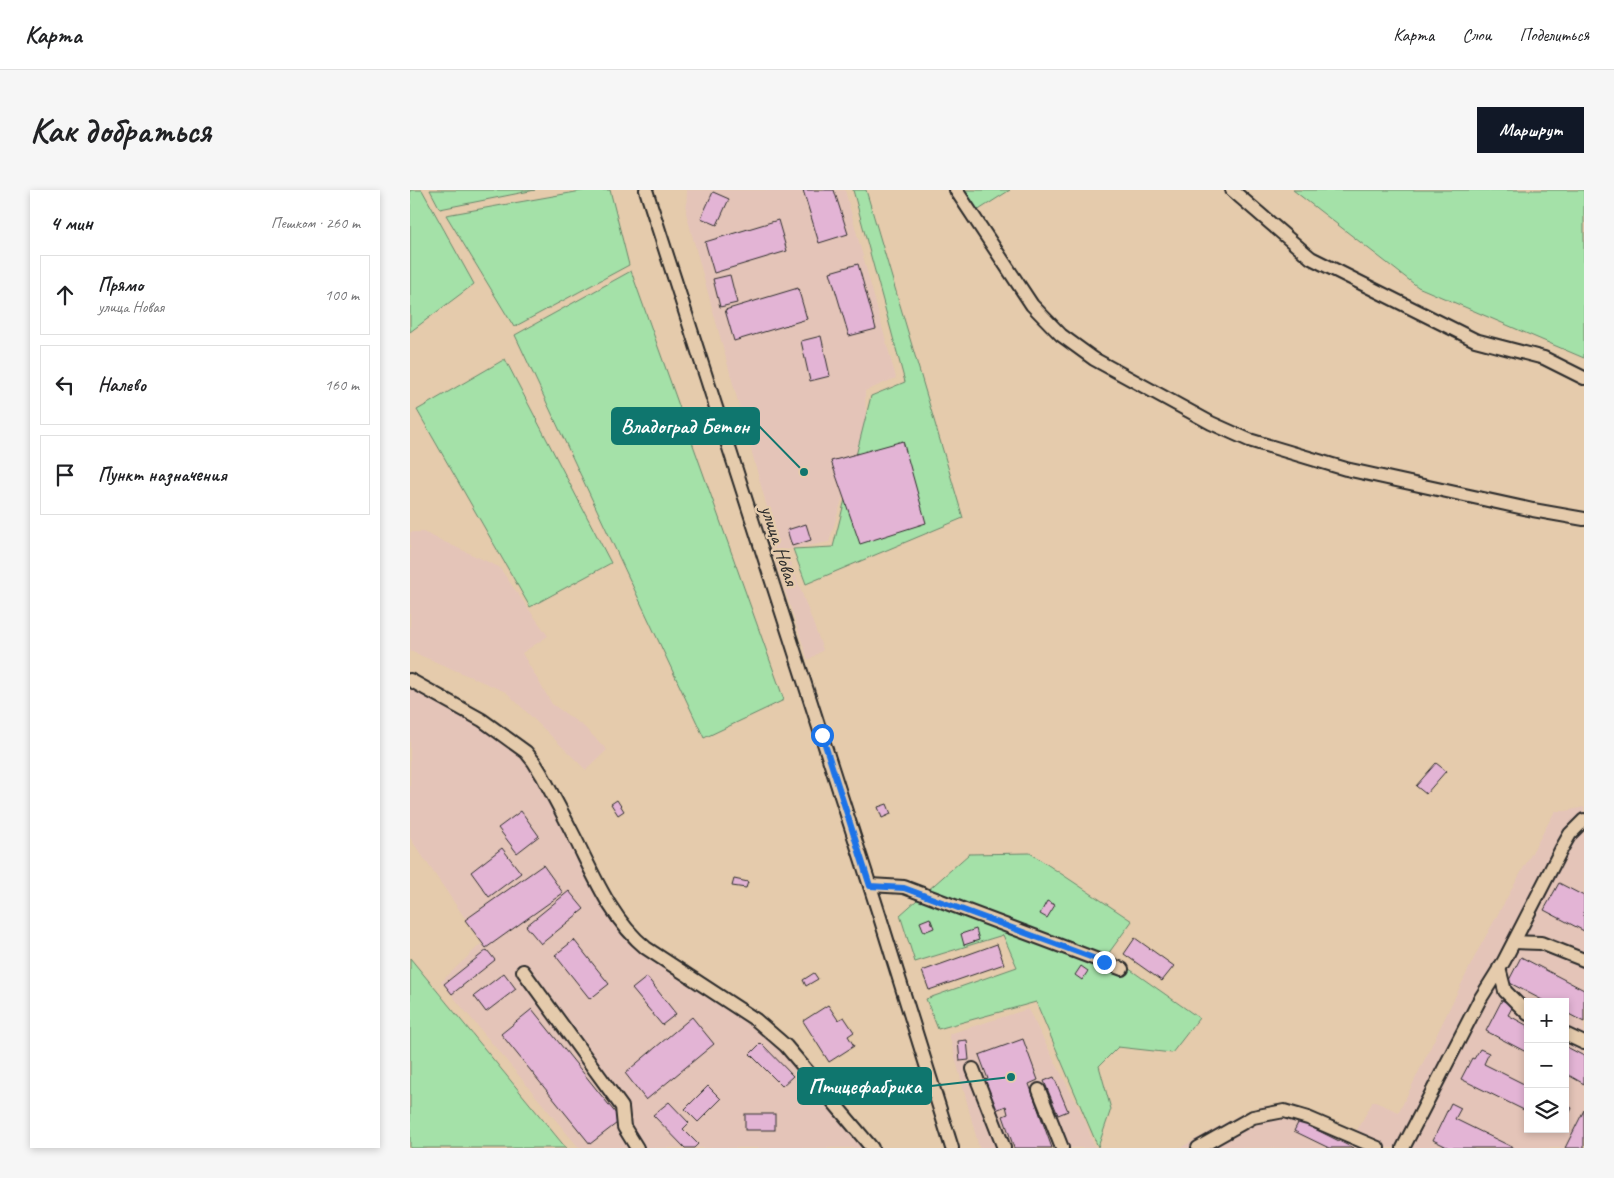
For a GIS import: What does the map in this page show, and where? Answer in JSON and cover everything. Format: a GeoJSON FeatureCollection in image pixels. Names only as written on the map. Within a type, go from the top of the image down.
{"type":"FeatureCollection","features":[{"type":"Feature","properties":{"kind":"street","name":"улица Новая"},"geometry":{"type":"LineString","coordinates":[[646,190],[878,911],[952,1148]]}},
{"type":"Feature","properties":{"kind":"street"},"geometry":{"type":"LineString","coordinates":[[956,190],[1032,305],[1061,335],[1094,359],[1212,423],[1249,440],[1346,469],[1533,510],[1584,519]]}},
{"type":"Feature","properties":{"kind":"street"},"geometry":{"type":"LineString","coordinates":[[1232,190],[1311,258],[1475,340],[1544,358],[1584,378]]}},
{"type":"Feature","properties":{"kind":"street"},"geometry":{"type":"LineString","coordinates":[[410,680],[482,720],[526,752],[542,775],[602,893],[632,937],[756,1020],[786,1046],[872,1148]]}},
{"type":"Feature","properties":{"kind":"street"},"geometry":{"type":"LineString","coordinates":[[1403,1148],[1479,1002],[1514,942],[1562,848],[1570,834],[1584,820]]}},
{"type":"Feature","properties":{"kind":"street"},"geometry":{"type":"LineString","coordinates":[[870,886],[904,888],[1122,969]]}},
{"type":"Feature","properties":{"kind":"street"},"geometry":{"type":"LineString","coordinates":[[1514,942],[1541,943],[1584,960]]}},
{"type":"Feature","properties":{"kind":"street"},"geometry":{"type":"LineString","coordinates":[[1499,968],[1505,991],[1524,1010]]}},
{"type":"Feature","properties":{"kind":"street"},"geometry":{"type":"LineString","coordinates":[[523,971],[622,1107],[624,1127],[637,1148]]}},
{"type":"Feature","properties":{"kind":"street"},"geometry":{"type":"LineString","coordinates":[[1569,1036],[1584,1044]]}},
{"type":"Feature","properties":{"kind":"street"},"geometry":{"type":"LineString","coordinates":[[973,1069],[1004,1148]]}},
{"type":"Feature","properties":{"kind":"street"},"geometry":{"type":"LineString","coordinates":[[1040,1090],[1062,1148]]}},
{"type":"Feature","properties":{"kind":"street"},"geometry":{"type":"LineString","coordinates":[[1198,1148],[1253,1118],[1284,1111],[1308,1118],[1378,1148]]}},
{"type":"Feature","properties":{"kind":"shaded area"},"geometry":{"type":"Polygon","coordinates":[[[687,190],[845,190],[896,378],[865,391],[866,421],[829,542],[786,550],[823,650],[808,660],[763,525],[771,522],[686,213],[687,190]]]}},
{"type":"Feature","properties":{"kind":"shaded area"},"geometry":{"type":"Polygon","coordinates":[[[410,532],[423,532],[499,567],[548,636],[522,653],[552,704],[583,726],[607,750],[586,770],[506,692],[410,651],[410,532]]]}},
{"type":"Feature","properties":{"kind":"shaded area"},"geometry":{"type":"Polygon","coordinates":[[[410,682],[531,757],[599,883],[643,949],[746,1012],[805,1074],[866,1148],[579,1148],[441,982],[482,943],[410,838],[410,682]]]}},
{"type":"Feature","properties":{"kind":"shaded area"},"geometry":{"type":"Polygon","coordinates":[[[1584,807],[1584,1148],[1180,1148],[1241,1114],[1264,1106],[1290,1104],[1355,1134],[1373,1101],[1399,1112],[1477,952],[1555,811],[1566,811],[1584,807]]]}},
{"type":"Feature","properties":{"kind":"shaded area"},"geometry":{"type":"Polygon","coordinates":[[[1028,1009],[1085,1120],[1095,1148],[979,1148],[949,1034],[1028,1009]]]}},
{"type":"Feature","properties":{"kind":"green space"},"geometry":{"type":"Polygon","coordinates":[[[410,190],[422,190],[474,284],[410,332],[410,190]]]}},
{"type":"Feature","properties":{"kind":"green space"},"geometry":{"type":"Polygon","coordinates":[[[430,190],[535,190],[440,209],[430,190]]]}},
{"type":"Feature","properties":{"kind":"green space"},"geometry":{"type":"Polygon","coordinates":[[[587,190],[610,190],[629,265],[514,327],[446,215],[587,190]]]}},
{"type":"Feature","properties":{"kind":"green space"},"geometry":{"type":"Polygon","coordinates":[[[853,190],[866,190],[963,518],[806,584],[793,549],[833,547],[871,396],[905,382],[853,190]]]}},
{"type":"Feature","properties":{"kind":"green space"},"geometry":{"type":"Polygon","coordinates":[[[963,190],[1010,190],[977,211],[963,190]]]}},
{"type":"Feature","properties":{"kind":"green space"},"geometry":{"type":"Polygon","coordinates":[[[1293,190],[1584,190],[1584,358],[1418,287],[1293,190]]]}},
{"type":"Feature","properties":{"kind":"green space"},"geometry":{"type":"Polygon","coordinates":[[[631,271],[784,700],[704,738],[515,335],[631,271]]]}},
{"type":"Feature","properties":{"kind":"green space"},"geometry":{"type":"Polygon","coordinates":[[[505,359],[611,563],[530,607],[417,410],[505,359]]]}},
{"type":"Feature","properties":{"kind":"green space"},"geometry":{"type":"Polygon","coordinates":[[[1030,853],[1132,921],[1108,954],[1199,1018],[1172,1053],[1118,1047],[1099,1066],[1111,1109],[1098,1147],[1036,1002],[938,1029],[926,999],[1017,967],[1003,935],[915,962],[900,915],[969,854],[1030,853]]]}},
{"type":"Feature","properties":{"kind":"green space"},"geometry":{"type":"Polygon","coordinates":[[[410,958],[566,1148],[410,1148],[410,958]]]}},
{"type":"Feature","properties":{"kind":"building"},"geometry":{"type":"Polygon","coordinates":[[[803,190],[834,190],[848,234],[819,243],[803,190]]]}},
{"type":"Feature","properties":{"kind":"building"},"geometry":{"type":"Polygon","coordinates":[[[713,192],[729,199],[717,225],[701,218],[713,192]]]}},
{"type":"Feature","properties":{"kind":"building"},"geometry":{"type":"Polygon","coordinates":[[[778,220],[787,251],[714,273],[705,242],[778,220]]]}},
{"type":"Feature","properties":{"kind":"building"},"geometry":{"type":"Polygon","coordinates":[[[858,264],[876,329],[849,336],[830,272],[858,264]]]}},
{"type":"Feature","properties":{"kind":"building"},"geometry":{"type":"Polygon","coordinates":[[[730,275],[737,303],[720,307],[713,279],[730,275]]]}},
{"type":"Feature","properties":{"kind":"building"},"geometry":{"type":"Polygon","coordinates":[[[798,288],[807,319],[734,341],[725,310],[798,288]]]}},
{"type":"Feature","properties":{"kind":"building"},"geometry":{"type":"Polygon","coordinates":[[[821,336],[830,376],[810,381],[801,341],[821,336]]]}},
{"type":"Feature","properties":{"kind":"building"},"geometry":{"type":"Polygon","coordinates":[[[903,441],[926,523],[860,544],[831,461],[903,441]]]}},
{"type":"Feature","properties":{"kind":"building"},"geometry":{"type":"Polygon","coordinates":[[[806,524],[811,540],[792,546],[787,530],[806,524]]]}},
{"type":"Feature","properties":{"kind":"building"},"geometry":{"type":"Polygon","coordinates":[[[1436,763],[1446,771],[1426,794],[1416,786],[1436,763]]]}},
{"type":"Feature","properties":{"kind":"building"},"geometry":{"type":"Polygon","coordinates":[[[617,800],[624,811],[618,815],[611,804],[617,800]]]}},
{"type":"Feature","properties":{"kind":"building"},"geometry":{"type":"Polygon","coordinates":[[[887,804],[891,814],[882,818],[878,807],[887,804]]]}},
{"type":"Feature","properties":{"kind":"building"},"geometry":{"type":"Polygon","coordinates":[[[521,811],[539,836],[517,853],[498,828],[521,811]]]}},
{"type":"Feature","properties":{"kind":"building"},"geometry":{"type":"Polygon","coordinates":[[[502,848],[521,873],[489,897],[471,872],[502,848]]]}},
{"type":"Feature","properties":{"kind":"building"},"geometry":{"type":"Polygon","coordinates":[[[543,865],[563,893],[486,948],[465,920],[543,865]]]}},
{"type":"Feature","properties":{"kind":"building"},"geometry":{"type":"Polygon","coordinates":[[[734,879],[748,882],[746,888],[732,886],[734,879]]]}},
{"type":"Feature","properties":{"kind":"building"},"geometry":{"type":"Polygon","coordinates":[[[1559,883],[1584,896],[1584,931],[1544,910],[1559,883]]]}},
{"type":"Feature","properties":{"kind":"building"},"geometry":{"type":"Polygon","coordinates":[[[569,891],[584,909],[541,944],[526,926],[569,891]]]}},
{"type":"Feature","properties":{"kind":"building"},"geometry":{"type":"Polygon","coordinates":[[[1047,901],[1055,905],[1047,918],[1040,914],[1047,901]]]}},
{"type":"Feature","properties":{"kind":"building"},"geometry":{"type":"Polygon","coordinates":[[[930,918],[934,928],[924,932],[920,922],[930,918]]]}},
{"type":"Feature","properties":{"kind":"building"},"geometry":{"type":"Polygon","coordinates":[[[976,929],[979,940],[964,945],[961,934],[976,929]]]}},
{"type":"Feature","properties":{"kind":"building"},"geometry":{"type":"Polygon","coordinates":[[[1135,938],[1174,966],[1162,981],[1124,954],[1135,938]]]}},
{"type":"Feature","properties":{"kind":"building"},"geometry":{"type":"Polygon","coordinates":[[[574,940],[609,984],[590,999],[555,955],[574,940]]]}},
{"type":"Feature","properties":{"kind":"building"},"geometry":{"type":"Polygon","coordinates":[[[997,944],[1004,964],[929,990],[922,971],[997,944]]]}},
{"type":"Feature","properties":{"kind":"building"},"geometry":{"type":"Polygon","coordinates":[[[487,950],[495,960],[452,994],[444,984],[487,950]]]}},
{"type":"Feature","properties":{"kind":"building"},"geometry":{"type":"Polygon","coordinates":[[[1521,957],[1584,990],[1584,1022],[1569,1014],[1569,998],[1538,998],[1508,982],[1521,957]]]}},
{"type":"Feature","properties":{"kind":"building"},"geometry":{"type":"Polygon","coordinates":[[[1081,966],[1088,971],[1082,980],[1075,975],[1081,966]]]}},
{"type":"Feature","properties":{"kind":"building"},"geometry":{"type":"Polygon","coordinates":[[[504,973],[516,989],[486,1012],[474,996],[504,973]]]}},
{"type":"Feature","properties":{"kind":"building"},"geometry":{"type":"Polygon","coordinates":[[[814,973],[818,979],[806,986],[803,980],[814,973]]]}},
{"type":"Feature","properties":{"kind":"building"},"geometry":{"type":"Polygon","coordinates":[[[647,977],[676,1014],[662,1025],[632,989],[647,977]]]}},
{"type":"Feature","properties":{"kind":"building"},"geometry":{"type":"Polygon","coordinates":[[[1502,1000],[1513,1006],[1508,1015],[1524,1024],[1524,1051],[1486,1031],[1502,1000]]]}},
{"type":"Feature","properties":{"kind":"building"},"geometry":{"type":"Polygon","coordinates":[[[828,1005],[838,1020],[844,1017],[854,1032],[848,1036],[854,1046],[829,1062],[803,1021],[828,1005]]]}},
{"type":"Feature","properties":{"kind":"building"},"geometry":{"type":"Polygon","coordinates":[[[532,1009],[621,1120],[590,1144],[501,1034],[532,1009]]]}},
{"type":"Feature","properties":{"kind":"building"},"geometry":{"type":"Polygon","coordinates":[[[692,1017],[714,1044],[646,1100],[625,1073],[692,1017]]]}},
{"type":"Feature","properties":{"kind":"building"},"geometry":{"type":"Polygon","coordinates":[[[1023,1039],[1038,1080],[1029,1084],[1052,1148],[1014,1148],[1003,1116],[1008,1114],[1006,1106],[996,1110],[985,1080],[988,1079],[979,1055],[1023,1039]]]}},
{"type":"Feature","properties":{"kind":"building"},"geometry":{"type":"Polygon","coordinates":[[[967,1040],[969,1060],[960,1061],[958,1041],[967,1040]]]}},
{"type":"Feature","properties":{"kind":"building"},"geometry":{"type":"Polygon","coordinates":[[[761,1043],[793,1076],[782,1086],[750,1054],[761,1043]]]}},
{"type":"Feature","properties":{"kind":"building"},"geometry":{"type":"Polygon","coordinates":[[[1569,1048],[1584,1056],[1584,1084],[1569,1075],[1569,1048]]]}},
{"type":"Feature","properties":{"kind":"building"},"geometry":{"type":"Polygon","coordinates":[[[1480,1049],[1489,1053],[1484,1064],[1524,1084],[1524,1110],[1461,1079],[1472,1058],[1474,1059],[1480,1049]]]}},
{"type":"Feature","properties":{"kind":"building"},"geometry":{"type":"Polygon","coordinates":[[[1054,1077],[1068,1111],[1058,1115],[1044,1081],[1054,1077]]]}},
{"type":"Feature","properties":{"kind":"building"},"geometry":{"type":"Polygon","coordinates":[[[708,1086],[721,1099],[698,1122],[685,1109],[708,1086]]]}},
{"type":"Feature","properties":{"kind":"building"},"geometry":{"type":"Polygon","coordinates":[[[669,1102],[689,1123],[683,1129],[698,1144],[694,1148],[685,1148],[653,1115],[669,1102]]]}},
{"type":"Feature","properties":{"kind":"building"},"geometry":{"type":"Polygon","coordinates":[[[1451,1103],[1461,1108],[1455,1119],[1514,1148],[1449,1148],[1433,1140],[1451,1103]]]}},
{"type":"Feature","properties":{"kind":"building"},"geometry":{"type":"Polygon","coordinates":[[[1584,1110],[1584,1148],[1565,1148],[1584,1110]]]}},
{"type":"Feature","properties":{"kind":"building"},"geometry":{"type":"Polygon","coordinates":[[[745,1114],[775,1114],[775,1130],[745,1130],[745,1114]]]}},
{"type":"Feature","properties":{"kind":"building"},"geometry":{"type":"Polygon","coordinates":[[[1299,1121],[1353,1148],[1329,1148],[1294,1131],[1299,1121]]]}},
{"type":"Feature","properties":{"kind":"place","name":"Владоград Бетон"},"geometry":{"type":"Point","coordinates":[804,472]}},
{"type":"Feature","properties":{"kind":"place","name":"Птицефабрика"},"geometry":{"type":"Point","coordinates":[1011,1077]}},
{"type":"Feature","properties":{"kind":"route"},"geometry":{"type":"LineString","coordinates":[[822,735],[870,886],[904,888],[1104,962]]}}]}
